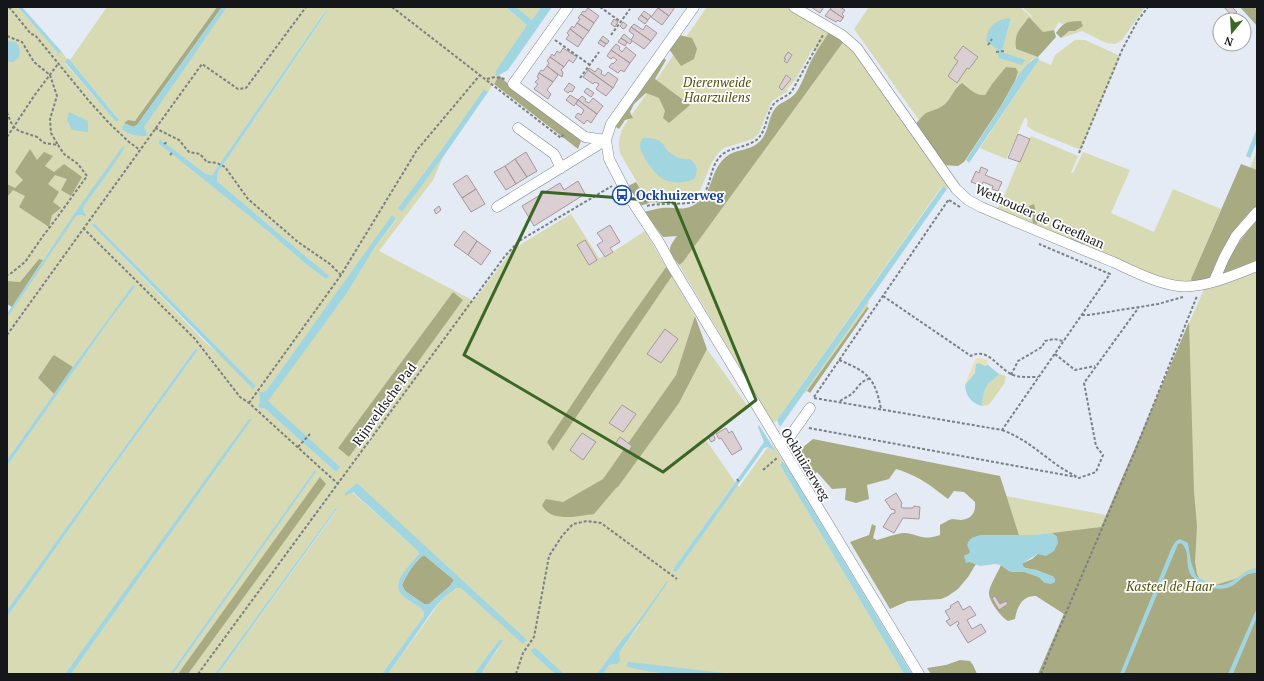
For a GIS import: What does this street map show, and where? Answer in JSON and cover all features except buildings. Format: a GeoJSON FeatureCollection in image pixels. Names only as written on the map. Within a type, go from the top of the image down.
{"type":"FeatureCollection","features":[{"type":"Feature","properties":{"kind":"street"},"geometry":{"type":"LineString","coordinates":[[568,7],[513,84],[585,137],[606,140]]}},
{"type":"Feature","properties":{"kind":"street","name":"Ockhuizerweg"},"geometry":{"type":"LineString","coordinates":[[694,7],[611,124],[606,140],[609,159],[620,181],[639,210],[919,674]]}},
{"type":"Feature","properties":{"kind":"street","name":"Wethouder de Greeflaan"},"geometry":{"type":"LineString","coordinates":[[794,7],[850,41],[857,48],[956,189],[968,200],[981,207],[1155,280],[1179,286],[1214,282],[1257,266]]}},
{"type":"Feature","properties":{"kind":"street"},"geometry":{"type":"LineString","coordinates":[[518,128],[554,154],[561,168]]}},
{"type":"Feature","properties":{"kind":"street"},"geometry":{"type":"LineString","coordinates":[[497,207],[606,140]]}},
{"type":"Feature","properties":{"kind":"street"},"geometry":{"type":"LineString","coordinates":[[1214,282],[1224,258],[1236,236],[1257,212]]}},
{"type":"Feature","properties":{"kind":"street"},"geometry":{"type":"LineString","coordinates":[[783,449],[788,439],[810,408]]}},
{"type":"Feature","properties":{"kind":"path"},"geometry":{"type":"LineString","coordinates":[[9,7],[31,34],[35,35],[48,50],[58,64],[109,123],[140,150]]}},
{"type":"Feature","properties":{"kind":"path"},"geometry":{"type":"LineString","coordinates":[[7,335],[202,64],[238,89],[246,88],[306,7]]}},
{"type":"Feature","properties":{"kind":"path"},"geometry":{"type":"LineString","coordinates":[[392,7],[487,79],[560,138],[569,125]]}},
{"type":"Feature","properties":{"kind":"path"},"geometry":{"type":"LineString","coordinates":[[600,7],[621,22]]}},
{"type":"Feature","properties":{"kind":"path"},"geometry":{"type":"LineString","coordinates":[[1079,153],[1122,50],[1138,20],[1148,7]]}},
{"type":"Feature","properties":{"kind":"path"},"geometry":{"type":"LineString","coordinates":[[611,35],[630,9]]}},
{"type":"Feature","properties":{"kind":"path"},"geometry":{"type":"LineString","coordinates":[[639,210],[648,205],[691,202],[699,199],[707,190],[713,167],[723,153],[730,149],[754,142],[766,127],[773,104],[788,96],[792,91],[828,27]]}},
{"type":"Feature","properties":{"kind":"path"},"geometry":{"type":"LineString","coordinates":[[548,35],[590,65]]}},
{"type":"Feature","properties":{"kind":"path"},"geometry":{"type":"LineString","coordinates":[[7,36],[22,42],[34,62],[50,75],[56,96],[50,119],[51,133],[64,154],[78,164],[87,176],[25,262],[7,275]]}},
{"type":"Feature","properties":{"kind":"path"},"geometry":{"type":"LineString","coordinates":[[988,45],[992,39]]}},
{"type":"Feature","properties":{"kind":"path"},"geometry":{"type":"LineString","coordinates":[[996,52],[1004,50]]}},
{"type":"Feature","properties":{"kind":"path"},"geometry":{"type":"LineString","coordinates":[[580,78],[600,52]]}},
{"type":"Feature","properties":{"kind":"path"},"geometry":{"type":"LineString","coordinates":[[7,137],[34,96],[58,64]]}},
{"type":"Feature","properties":{"kind":"path"},"geometry":{"type":"LineString","coordinates":[[249,403],[341,275],[417,150],[480,75]]}},
{"type":"Feature","properties":{"kind":"path"},"geometry":{"type":"LineString","coordinates":[[487,79],[495,77],[507,80],[513,84]]}},
{"type":"Feature","properties":{"kind":"path"},"geometry":{"type":"LineString","coordinates":[[7,112],[10,123],[22,133],[38,138],[45,143],[58,145]]}},
{"type":"Feature","properties":{"kind":"path"},"geometry":{"type":"LineString","coordinates":[[155,128],[179,140],[189,152],[200,154],[207,162],[217,163],[225,167],[248,199],[293,238],[330,264],[341,275]]}},
{"type":"Feature","properties":{"kind":"path","name":"Rijnveldsche Pad"},"geometry":{"type":"LineString","coordinates":[[198,674],[505,256],[519,241],[620,181]]}},
{"type":"Feature","properties":{"kind":"path"},"geometry":{"type":"LineString","coordinates":[[810,408],[814,398],[839,360],[956,189]]}},
{"type":"Feature","properties":{"kind":"path"},"geometry":{"type":"LineString","coordinates":[[949,200],[962,209]]}},
{"type":"Feature","properties":{"kind":"path"},"geometry":{"type":"LineString","coordinates":[[84,228],[195,339],[240,397],[249,403],[337,483]]}},
{"type":"Feature","properties":{"kind":"path"},"geometry":{"type":"LineString","coordinates":[[1002,430],[1110,274],[1038,243]]}},
{"type":"Feature","properties":{"kind":"path"},"geometry":{"type":"LineString","coordinates":[[1082,315],[1139,307],[1179,299],[1200,284]]}},
{"type":"Feature","properties":{"kind":"path"},"geometry":{"type":"LineString","coordinates":[[1041,674],[1135,451],[1200,284]]}},
{"type":"Feature","properties":{"kind":"path"},"geometry":{"type":"LineString","coordinates":[[883,296],[971,356],[977,353],[988,355],[999,366],[1011,374],[1038,377]]}},
{"type":"Feature","properties":{"kind":"path"},"geometry":{"type":"LineString","coordinates":[[798,426],[1079,478],[1096,472],[1103,455],[1096,446],[1084,383],[1139,307]]}},
{"type":"Feature","properties":{"kind":"path"},"geometry":{"type":"LineString","coordinates":[[1011,374],[1018,361],[1042,347],[1045,341],[1054,339],[1064,341]]}},
{"type":"Feature","properties":{"kind":"path"},"geometry":{"type":"LineString","coordinates":[[1054,354],[1075,370],[1096,366]]}},
{"type":"Feature","properties":{"kind":"path"},"geometry":{"type":"LineString","coordinates":[[839,360],[858,368],[870,378],[878,394],[881,409]]}},
{"type":"Feature","properties":{"kind":"path"},"geometry":{"type":"LineString","coordinates":[[839,402],[852,394],[862,382],[870,378]]}},
{"type":"Feature","properties":{"kind":"path"},"geometry":{"type":"LineString","coordinates":[[814,398],[1002,430],[1016,435],[1035,447],[1058,466],[1079,478]]}},
{"type":"Feature","properties":{"kind":"path"},"geometry":{"type":"LineString","coordinates":[[298,447],[310,434]]}},
{"type":"Feature","properties":{"kind":"path"},"geometry":{"type":"LineString","coordinates":[[763,470],[777,458],[783,449]]}},
{"type":"Feature","properties":{"kind":"path"},"geometry":{"type":"LineString","coordinates":[[737,479],[740,483]]}},
{"type":"Feature","properties":{"kind":"path"},"geometry":{"type":"LineString","coordinates":[[516,674],[523,654],[534,637],[549,556],[562,536],[573,524],[587,522],[601,523],[677,579]]}},
{"type":"Feature","properties":{"kind":"highlighted area"},"geometry":{"type":"Polygon","coordinates":[[[542,192],[674,202],[756,400],[663,472],[464,355],[542,192]]]}},
{"type":"Feature","properties":{"kind":"green space"},"geometry":{"type":"Polygon","coordinates":[[[7,7],[18,7],[59,54],[61,51],[67,59],[65,63],[116,122],[117,117],[70,60],[107,7],[217,7],[135,121],[128,120],[122,125],[147,133],[143,127],[227,7],[506,7],[527,25],[495,72],[496,75],[499,75],[488,92],[484,89],[398,208],[402,211],[443,157],[433,180],[379,251],[474,301],[513,249],[571,214],[599,258],[605,257],[645,231],[666,267],[620,332],[553,451],[672,276],[695,316],[676,375],[603,479],[563,502],[544,510],[618,487],[679,403],[707,349],[749,408],[704,437],[735,482],[674,568],[674,572],[677,571],[737,485],[739,487],[768,447],[774,452],[771,442],[783,461],[780,465],[904,674],[603,674],[609,665],[617,664],[619,653],[640,624],[637,623],[621,641],[597,674],[564,674],[538,650],[531,652],[555,674],[481,674],[498,649],[502,639],[500,639],[474,674],[388,674],[443,598],[453,589],[461,588],[358,484],[356,484],[345,493],[349,494],[352,492],[419,552],[405,570],[398,586],[404,597],[422,610],[424,612],[424,616],[382,674],[218,674],[337,510],[336,508],[215,674],[173,674],[316,472],[315,471],[170,674],[71,674],[250,422],[65,674],[7,674],[7,617],[198,350],[196,348],[7,610],[7,466],[109,321],[135,287],[133,286],[73,367],[54,355],[52,357],[38,378],[54,394],[7,460],[7,313],[76,216],[86,215],[83,211],[84,206],[113,166],[124,146],[43,260],[39,259],[20,282],[7,281],[7,7]],[[328,11],[322,16],[212,175],[206,174],[160,139],[158,143],[326,279],[314,263],[217,181],[218,172],[328,11]],[[392,216],[266,391],[259,392],[260,403],[258,406],[261,409],[264,408],[336,472],[339,467],[267,401],[347,293],[375,247],[396,220],[392,216]],[[94,223],[92,225],[205,342],[256,386],[94,223]],[[453,292],[338,448],[349,457],[463,300],[453,292]]]}},
{"type":"Feature","properties":{"kind":"green space"},"geometry":{"type":"Polygon","coordinates":[[[217,7],[222,7],[137,125],[133,127],[124,123],[128,120],[135,121],[217,7]]]}},
{"type":"Feature","properties":{"kind":"green space"},"geometry":{"type":"Polygon","coordinates":[[[516,7],[541,7],[532,20],[516,7]]]}},
{"type":"Feature","properties":{"kind":"green space","name":"Dierenweide Haarzuilens"},"geometry":{"type":"Polygon","coordinates":[[[707,7],[786,7],[829,32],[817,51],[813,48],[796,79],[787,89],[788,91],[772,101],[759,133],[753,139],[724,148],[718,153],[711,164],[698,198],[694,200],[649,203],[620,153],[620,136],[624,126],[707,7]]]}},
{"type":"Feature","properties":{"kind":"green space"},"geometry":{"type":"Polygon","coordinates":[[[869,7],[1020,7],[1031,17],[1032,16],[1022,7],[1145,7],[1122,40],[1115,44],[1106,43],[1082,31],[1061,38],[1069,30],[1070,22],[1063,24],[1059,22],[1054,30],[1043,32],[1029,17],[1015,49],[1038,57],[1031,60],[1015,81],[1018,72],[1016,68],[1007,67],[992,84],[985,96],[974,93],[965,84],[958,85],[947,102],[919,120],[854,29],[869,7]],[[1009,18],[997,49],[998,53],[1025,61],[1002,52],[1011,21],[1009,18]]]}},
{"type":"Feature","properties":{"kind":"green space"},"geometry":{"type":"Polygon","coordinates":[[[1240,7],[1254,7],[1257,10],[1257,26],[1252,20],[1252,12],[1244,12],[1240,7]]]}},
{"type":"Feature","properties":{"kind":"green space"},"geometry":{"type":"Polygon","coordinates":[[[1029,17],[1043,32],[1054,30],[1056,37],[1038,57],[1016,49],[1017,35],[1020,28],[1029,17]]]}},
{"type":"Feature","properties":{"kind":"green space"},"geometry":{"type":"Polygon","coordinates":[[[1081,21],[1083,26],[1075,31],[1069,31],[1061,38],[1056,33],[1066,23],[1081,21]]]}},
{"type":"Feature","properties":{"kind":"green space"},"geometry":{"type":"Polygon","coordinates":[[[829,32],[844,41],[683,262],[679,265],[670,251],[671,245],[677,236],[663,237],[644,212],[662,208],[681,209],[699,202],[704,197],[717,168],[726,157],[730,154],[753,146],[762,139],[774,110],[795,94],[813,57],[829,32]]]}},
{"type":"Feature","properties":{"kind":"green space"},"geometry":{"type":"Polygon","coordinates":[[[679,35],[692,38],[697,49],[694,59],[681,66],[669,49],[679,35]]]}},
{"type":"Feature","properties":{"kind":"green space"},"geometry":{"type":"Polygon","coordinates":[[[1075,40],[1085,40],[1120,56],[1081,150],[1034,131],[1027,126],[1028,120],[1025,117],[1006,159],[980,148],[1039,60],[1051,65],[1055,55],[1075,40]]]}},
{"type":"Feature","properties":{"kind":"green space"},"geometry":{"type":"Polygon","coordinates":[[[844,41],[852,50],[949,187],[947,189],[942,186],[777,420],[773,423],[679,265],[683,262],[844,41]]]}},
{"type":"Feature","properties":{"kind":"green space"},"geometry":{"type":"Polygon","coordinates":[[[663,57],[666,60],[655,79],[690,105],[669,123],[663,118],[665,111],[659,98],[646,93],[634,104],[630,112],[633,118],[625,120],[619,129],[613,125],[663,57]]]}},
{"type":"Feature","properties":{"kind":"green space"},"geometry":{"type":"Polygon","coordinates":[[[1006,67],[1016,68],[1018,72],[1015,81],[1001,106],[964,162],[958,166],[943,165],[915,125],[926,113],[944,105],[957,87],[962,83],[975,93],[985,95],[1006,67]]]}},
{"type":"Feature","properties":{"kind":"green space"},"geometry":{"type":"Polygon","coordinates":[[[499,75],[512,88],[581,141],[578,149],[494,84],[499,75]]]}},
{"type":"Feature","properties":{"kind":"green space"},"geometry":{"type":"Polygon","coordinates":[[[1031,136],[1078,156],[1071,173],[1073,173],[1083,152],[1130,170],[1111,213],[1154,232],[1173,189],[1221,209],[1191,279],[1192,282],[1162,279],[996,211],[1005,194],[1021,155],[1023,156],[1031,136]]]}},
{"type":"Feature","properties":{"kind":"green space"},"geometry":{"type":"Polygon","coordinates":[[[30,149],[37,160],[44,152],[53,156],[45,166],[54,172],[64,164],[82,177],[71,196],[61,190],[67,179],[55,175],[48,184],[59,192],[53,202],[61,208],[52,215],[49,227],[19,207],[25,196],[13,190],[7,197],[7,184],[15,188],[23,180],[15,172],[30,149]]]}},
{"type":"Feature","properties":{"kind":"green space","name":"Kasteel de Haar"},"geometry":{"type":"Polygon","coordinates":[[[1257,150],[1257,674],[1038,674],[1100,528],[1035,535],[1019,535],[1006,496],[1106,515],[1204,289],[1257,150]]]}},
{"type":"Feature","properties":{"kind":"green space"},"geometry":{"type":"Polygon","coordinates":[[[1241,164],[1257,170],[1257,206],[1241,222],[1228,240],[1217,260],[1209,281],[1192,282],[1191,279],[1241,164]]]}},
{"type":"Feature","properties":{"kind":"green space"},"geometry":{"type":"Polygon","coordinates":[[[636,182],[649,203],[640,206],[628,186],[636,182]]]}},
{"type":"Feature","properties":{"kind":"green space"},"geometry":{"type":"Polygon","coordinates":[[[1034,204],[1038,221],[1037,224],[1033,223],[1029,206],[1034,204]]]}},
{"type":"Feature","properties":{"kind":"green space"},"geometry":{"type":"Polygon","coordinates":[[[1257,220],[1257,263],[1220,277],[1236,247],[1257,220]]]}},
{"type":"Feature","properties":{"kind":"green space"},"geometry":{"type":"Polygon","coordinates":[[[39,259],[43,260],[12,307],[7,304],[7,281],[20,282],[39,259]]]}},
{"type":"Feature","properties":{"kind":"green space"},"geometry":{"type":"Polygon","coordinates":[[[666,267],[672,276],[553,451],[547,442],[620,332],[666,267]]]}},
{"type":"Feature","properties":{"kind":"green space"},"geometry":{"type":"Polygon","coordinates":[[[453,292],[463,300],[349,457],[338,448],[453,292]]]}},
{"type":"Feature","properties":{"kind":"green space"},"geometry":{"type":"Polygon","coordinates":[[[867,301],[869,302],[867,307],[807,391],[803,394],[867,301]]]}},
{"type":"Feature","properties":{"kind":"green space"},"geometry":{"type":"Polygon","coordinates":[[[867,307],[869,308],[810,393],[807,391],[867,307]]]}},
{"type":"Feature","properties":{"kind":"green space"},"geometry":{"type":"Polygon","coordinates":[[[695,316],[707,349],[679,403],[618,487],[594,514],[565,517],[551,514],[546,511],[542,505],[546,499],[563,502],[603,479],[676,375],[695,316]]]}},
{"type":"Feature","properties":{"kind":"green space","name":"Kasteel de Haar"},"geometry":{"type":"Polygon","coordinates":[[[1189,322],[1194,492],[1197,526],[1195,562],[1197,574],[1202,584],[1212,586],[1257,572],[1257,674],[1038,674],[1064,614],[1036,596],[1031,596],[1027,597],[1021,603],[1017,610],[1015,619],[1008,621],[993,604],[989,595],[991,586],[1001,565],[1009,571],[1025,572],[1039,577],[1045,583],[1055,582],[1054,577],[1036,570],[1025,568],[1022,565],[1023,563],[1032,559],[1057,537],[1052,533],[1101,527],[1189,322]]]}},
{"type":"Feature","properties":{"kind":"green space"},"geometry":{"type":"Polygon","coordinates":[[[54,355],[73,367],[54,394],[38,378],[54,355]]]}},
{"type":"Feature","properties":{"kind":"green space"},"geometry":{"type":"Polygon","coordinates":[[[999,374],[1006,376],[1004,384],[988,405],[982,406],[986,388],[989,383],[999,374]]]}},
{"type":"Feature","properties":{"kind":"green space"},"geometry":{"type":"Polygon","coordinates":[[[813,439],[1000,476],[1019,535],[981,535],[969,554],[964,556],[970,562],[976,564],[958,589],[941,599],[908,601],[890,609],[850,542],[869,535],[872,524],[876,526],[873,538],[877,540],[903,533],[925,538],[934,537],[940,535],[940,525],[952,519],[961,520],[971,517],[975,509],[975,502],[964,492],[954,491],[948,499],[918,478],[896,469],[889,479],[867,485],[869,499],[856,503],[845,500],[846,488],[832,489],[817,472],[811,478],[796,453],[813,439]]]}},
{"type":"Feature","properties":{"kind":"green space"},"geometry":{"type":"Polygon","coordinates":[[[320,477],[326,484],[188,674],[178,674],[320,477]]]}},
{"type":"Feature","properties":{"kind":"green space"},"geometry":{"type":"Polygon","coordinates":[[[424,555],[454,580],[450,586],[429,604],[424,604],[405,591],[402,585],[411,568],[424,555]]]}},
{"type":"Feature","properties":{"kind":"green space"},"geometry":{"type":"Polygon","coordinates":[[[960,660],[970,661],[977,674],[931,674],[927,668],[946,665],[960,660]]]}},
{"type":"Feature","properties":{"kind":"sand"},"geometry":{"type":"Polygon","coordinates":[[[977,358],[987,360],[988,365],[985,366],[979,363],[975,373],[965,385],[974,362],[977,358]]]}},
{"type":"Feature","properties":{"kind":"water"},"geometry":{"type":"Polygon","coordinates":[[[18,7],[22,7],[61,51],[59,54],[18,7]]]}},
{"type":"Feature","properties":{"kind":"water"},"geometry":{"type":"Polygon","coordinates":[[[222,7],[227,7],[144,127],[147,133],[146,136],[133,135],[122,129],[124,123],[133,127],[137,125],[222,7]]]}},
{"type":"Feature","properties":{"kind":"water"},"geometry":{"type":"Polygon","coordinates":[[[506,7],[516,7],[532,20],[541,7],[552,7],[508,70],[496,75],[495,72],[527,25],[506,7]]]}},
{"type":"Feature","properties":{"kind":"water"},"geometry":{"type":"Polygon","coordinates":[[[329,9],[218,172],[217,181],[329,276],[326,279],[158,143],[160,139],[206,174],[212,175],[322,16],[329,9]]]}},
{"type":"Feature","properties":{"kind":"water"},"geometry":{"type":"Polygon","coordinates":[[[1009,18],[1011,20],[1002,52],[1025,60],[1022,65],[999,58],[997,49],[986,41],[990,28],[996,22],[1009,18]]]}},
{"type":"Feature","properties":{"kind":"water"},"geometry":{"type":"Polygon","coordinates":[[[7,41],[16,42],[20,50],[19,57],[13,62],[7,62],[7,41]]]}},
{"type":"Feature","properties":{"kind":"water"},"geometry":{"type":"Polygon","coordinates":[[[1038,57],[1039,60],[969,163],[966,160],[1000,108],[1016,80],[1026,66],[1038,57]]]}},
{"type":"Feature","properties":{"kind":"water"},"geometry":{"type":"Polygon","coordinates":[[[68,58],[119,120],[116,122],[65,62],[68,58]]]}},
{"type":"Feature","properties":{"kind":"water"},"geometry":{"type":"Polygon","coordinates":[[[484,89],[488,92],[443,157],[402,212],[398,208],[484,89]]]}},
{"type":"Feature","properties":{"kind":"water"},"geometry":{"type":"Polygon","coordinates":[[[69,112],[88,121],[88,132],[72,130],[67,120],[69,112]]]}},
{"type":"Feature","properties":{"kind":"water"},"geometry":{"type":"Polygon","coordinates":[[[1257,128],[1257,141],[1250,158],[1246,156],[1257,128]]]}},
{"type":"Feature","properties":{"kind":"water"},"geometry":{"type":"Polygon","coordinates":[[[643,138],[657,140],[675,156],[690,159],[695,164],[696,168],[694,179],[675,182],[667,181],[660,177],[642,153],[640,144],[643,138]]]}},
{"type":"Feature","properties":{"kind":"water"},"geometry":{"type":"Polygon","coordinates":[[[123,146],[125,147],[113,166],[84,206],[83,211],[86,215],[85,217],[82,215],[76,216],[9,315],[7,314],[77,210],[123,146]]]}},
{"type":"Feature","properties":{"kind":"water"},"geometry":{"type":"Polygon","coordinates":[[[943,186],[947,189],[780,427],[777,420],[943,186]]]}},
{"type":"Feature","properties":{"kind":"water"},"geometry":{"type":"Polygon","coordinates":[[[392,215],[396,219],[375,247],[347,293],[268,401],[340,467],[336,472],[264,408],[261,409],[258,406],[260,403],[259,392],[266,391],[392,215]]]}},
{"type":"Feature","properties":{"kind":"water"},"geometry":{"type":"Polygon","coordinates":[[[94,223],[256,386],[253,389],[92,225],[94,223]]]}},
{"type":"Feature","properties":{"kind":"water"},"geometry":{"type":"Polygon","coordinates":[[[133,285],[135,287],[109,321],[7,466],[7,460],[133,285]]]}},
{"type":"Feature","properties":{"kind":"water"},"geometry":{"type":"Polygon","coordinates":[[[196,348],[198,350],[7,617],[7,610],[196,348]]]}},
{"type":"Feature","properties":{"kind":"water"},"geometry":{"type":"Polygon","coordinates":[[[979,363],[985,366],[988,365],[999,374],[989,383],[986,388],[982,406],[972,401],[965,385],[975,373],[976,364],[979,363]]]}},
{"type":"Feature","properties":{"kind":"water"},"geometry":{"type":"Polygon","coordinates":[[[249,419],[252,419],[71,674],[65,674],[249,419]]]}},
{"type":"Feature","properties":{"kind":"water"},"geometry":{"type":"Polygon","coordinates":[[[759,425],[775,452],[768,447],[764,448],[677,571],[674,572],[674,568],[764,442],[758,427],[759,425]]]}},
{"type":"Feature","properties":{"kind":"water"},"geometry":{"type":"Polygon","coordinates":[[[782,461],[786,465],[912,674],[904,674],[780,465],[782,461]]]}},
{"type":"Feature","properties":{"kind":"water"},"geometry":{"type":"Polygon","coordinates":[[[315,470],[316,472],[173,674],[170,674],[315,470]]]}},
{"type":"Feature","properties":{"kind":"water"},"geometry":{"type":"Polygon","coordinates":[[[358,484],[527,640],[523,644],[461,588],[456,588],[443,598],[433,610],[388,674],[382,674],[424,616],[424,612],[422,610],[404,597],[398,586],[405,570],[419,552],[353,492],[345,496],[345,493],[358,484]],[[424,555],[411,568],[402,585],[405,591],[424,604],[429,604],[450,586],[454,580],[424,555]]]}},
{"type":"Feature","properties":{"kind":"water"},"geometry":{"type":"Polygon","coordinates":[[[336,508],[337,509],[218,674],[215,674],[336,508]]]}},
{"type":"Feature","properties":{"kind":"water"},"geometry":{"type":"Polygon","coordinates":[[[1052,533],[1057,537],[1058,543],[1054,551],[1046,556],[1037,554],[1022,565],[1025,568],[1036,570],[1054,577],[1055,582],[1051,584],[1045,583],[1039,577],[1025,572],[1009,571],[1001,565],[995,564],[980,566],[970,562],[966,563],[964,556],[970,552],[967,545],[969,540],[974,537],[981,535],[1034,535],[1052,533]]]}},
{"type":"Feature","properties":{"kind":"water"},"geometry":{"type":"Polygon","coordinates":[[[1180,539],[1188,543],[1191,562],[1196,576],[1208,582],[1223,585],[1254,568],[1257,568],[1257,573],[1250,573],[1235,584],[1226,588],[1218,589],[1209,587],[1200,583],[1190,573],[1185,548],[1181,543],[1178,544],[1124,674],[1120,674],[1172,547],[1176,541],[1180,539]]]}},
{"type":"Feature","properties":{"kind":"water"},"geometry":{"type":"Polygon","coordinates":[[[667,581],[668,582],[619,653],[620,661],[617,664],[609,665],[603,674],[597,674],[621,641],[637,623],[667,581]]]}},
{"type":"Feature","properties":{"kind":"water"},"geometry":{"type":"Polygon","coordinates":[[[1257,608],[1257,617],[1233,674],[1228,674],[1257,608]]]}},
{"type":"Feature","properties":{"kind":"water"},"geometry":{"type":"Polygon","coordinates":[[[500,639],[503,640],[481,674],[474,674],[500,639]]]}},
{"type":"Feature","properties":{"kind":"water"},"geometry":{"type":"Polygon","coordinates":[[[535,648],[564,674],[555,674],[531,652],[531,650],[535,648]]]}},
{"type":"Feature","properties":{"kind":"water"},"geometry":{"type":"Polygon","coordinates":[[[628,662],[732,674],[679,674],[652,672],[626,666],[628,662]]]}},
{"type":"Feature","properties":{"kind":"place","name":"Ockhuizerweg"},"geometry":{"type":"Point","coordinates":[622,195]}}]}
